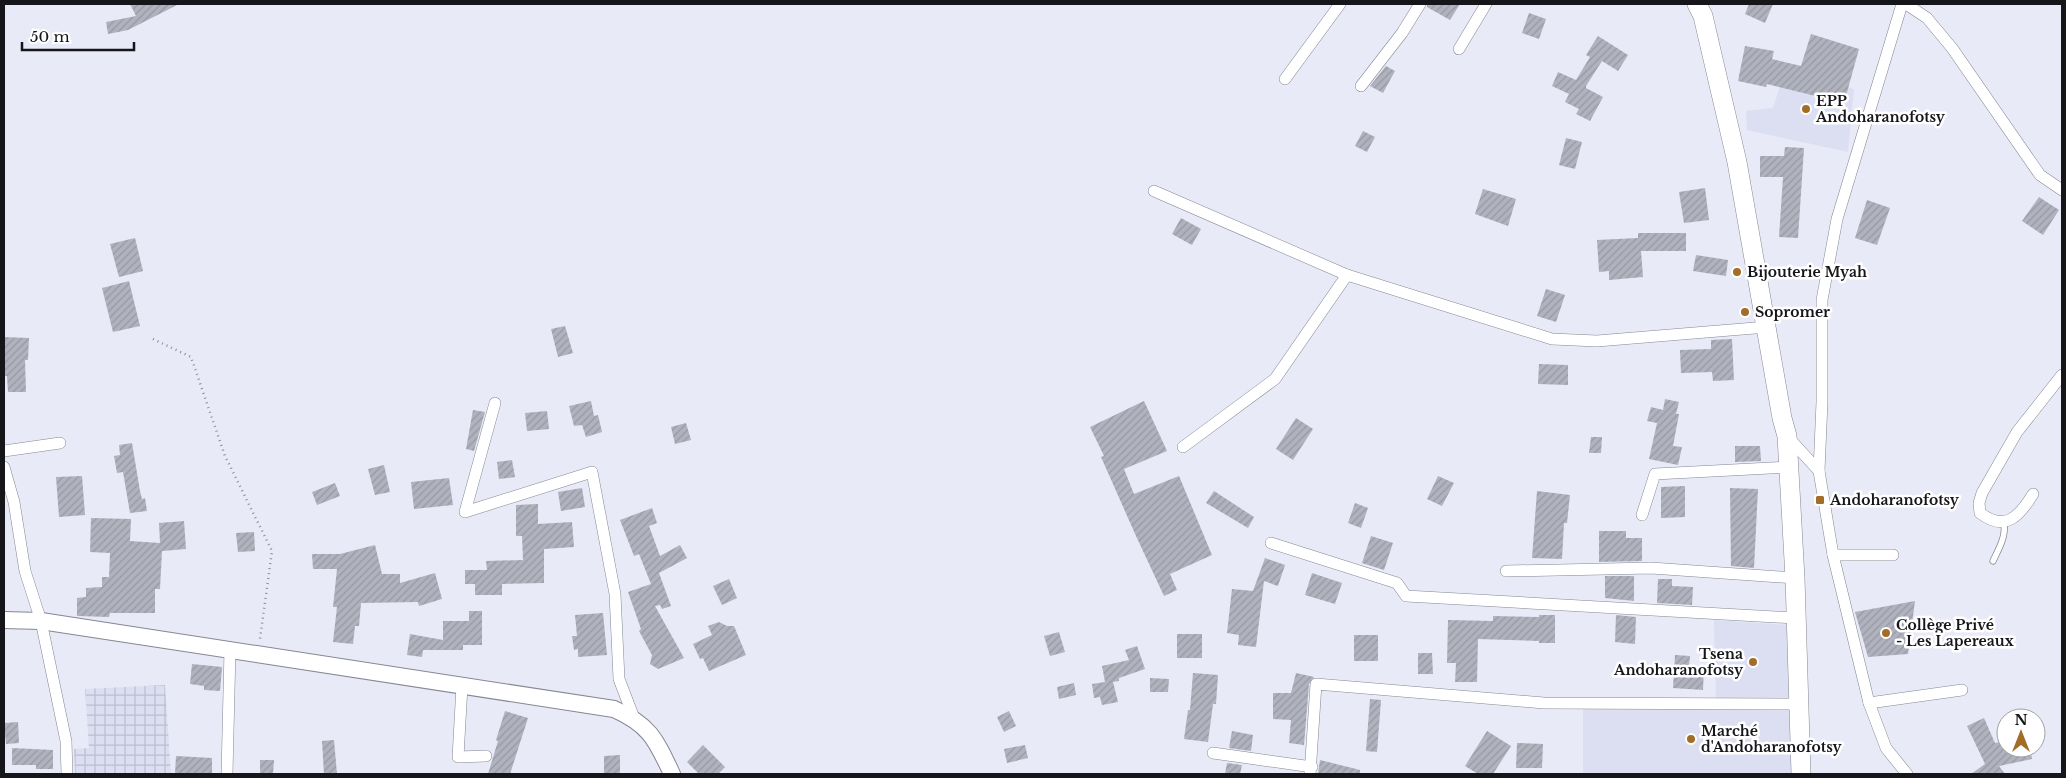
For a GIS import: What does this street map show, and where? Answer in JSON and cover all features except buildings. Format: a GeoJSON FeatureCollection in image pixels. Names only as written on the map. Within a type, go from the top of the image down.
{"type":"FeatureCollection","features":[{"type":"Feature","properties":{"kind":"main road"},"geometry":{"type":"LineString","coordinates":[[1697,4],[1703,16],[1737,162],[1782,418],[1787,436],[1795,578],[1801,774]]}},
{"type":"Feature","properties":{"kind":"street"},"geometry":{"type":"LineString","coordinates":[[1285,79],[1340,4]]}},
{"type":"Feature","properties":{"kind":"street"},"geometry":{"type":"LineString","coordinates":[[1361,86],[1402,33],[1420,4]]}},
{"type":"Feature","properties":{"kind":"street"},"geometry":{"type":"LineString","coordinates":[[1459,49],[1486,4]]}},
{"type":"Feature","properties":{"kind":"street"},"geometry":{"type":"LineString","coordinates":[[1907,774],[1886,748],[1869,703],[1834,555],[1820,471],[1822,300],[1838,219],[1904,4],[1927,18],[1952,48],[2040,175],[2062,190]]}},
{"type":"Feature","properties":{"kind":"street"},"geometry":{"type":"LineString","coordinates":[[1154,191],[1347,275],[1552,339],[1597,342],[1767,327]]}},
{"type":"Feature","properties":{"kind":"street"},"geometry":{"type":"LineString","coordinates":[[1182,447],[1275,379],[1347,275]]}},
{"type":"Feature","properties":{"kind":"street"},"geometry":{"type":"LineString","coordinates":[[2033,494],[2016,516],[2004,523],[1990,520],[1980,513],[1979,503],[1982,493],[2017,432],[2062,375]]}},
{"type":"Feature","properties":{"kind":"street"},"geometry":{"type":"LineString","coordinates":[[494,403],[465,512],[592,472],[615,594],[619,679],[634,718]]}},
{"type":"Feature","properties":{"kind":"street"},"geometry":{"type":"LineString","coordinates":[[1787,436],[1820,471]]}},
{"type":"Feature","properties":{"kind":"street"},"geometry":{"type":"LineString","coordinates":[[4,451],[60,443]]}},
{"type":"Feature","properties":{"kind":"street"},"geometry":{"type":"LineString","coordinates":[[4,467],[14,502],[25,571],[40,621],[66,741],[67,774]]}},
{"type":"Feature","properties":{"kind":"street"},"geometry":{"type":"LineString","coordinates":[[1642,514],[1655,474],[1790,467]]}},
{"type":"Feature","properties":{"kind":"street"},"geometry":{"type":"LineString","coordinates":[[1272,544],[1397,583],[1406,596],[1796,618]]}},
{"type":"Feature","properties":{"kind":"street"},"geometry":{"type":"LineString","coordinates":[[1834,555],[1893,555]]}},
{"type":"Feature","properties":{"kind":"street"},"geometry":{"type":"LineString","coordinates":[[1506,571],[1651,568],[1795,578]]}},
{"type":"Feature","properties":{"kind":"street"},"geometry":{"type":"LineString","coordinates":[[4,620],[40,621],[614,709],[634,718],[654,738],[672,774]]}},
{"type":"Feature","properties":{"kind":"street"},"geometry":{"type":"LineString","coordinates":[[227,774],[230,650]]}},
{"type":"Feature","properties":{"kind":"street"},"geometry":{"type":"LineString","coordinates":[[1213,753],[1311,771],[1316,684],[1544,703],[1800,704]]}},
{"type":"Feature","properties":{"kind":"street"},"geometry":{"type":"LineString","coordinates":[[462,686],[458,757],[486,756]]}},
{"type":"Feature","properties":{"kind":"street"},"geometry":{"type":"LineString","coordinates":[[1869,703],[1962,690]]}},
{"type":"Feature","properties":{"kind":"lane"},"geometry":{"type":"LineString","coordinates":[[1993,561],[2003,540],[2004,523]]}},
{"type":"Feature","properties":{"kind":"path"},"geometry":{"type":"LineString","coordinates":[[153,339],[191,357],[225,456],[272,551],[258,655]]}},
{"type":"Feature","properties":{"kind":"shaded area","name":"EPP Andoharanofotsy"},"geometry":{"type":"Polygon","coordinates":[[[1786,67],[1854,89],[1848,152],[1747,130],[1746,111],[1773,108],[1786,67]]]}},
{"type":"Feature","properties":{"kind":"shaded area","name":"Tsena Andoharanofotsy"},"geometry":{"type":"Polygon","coordinates":[[[1714,620],[1789,625],[1793,698],[1716,698],[1714,620]]]}},
{"type":"Feature","properties":{"kind":"shaded area"},"geometry":{"type":"Polygon","coordinates":[[[165,685],[171,774],[75,774],[74,749],[89,748],[85,689],[165,685]]]}},
{"type":"Feature","properties":{"kind":"shaded area","name":"Marché d'Andoharanofotsy"},"geometry":{"type":"Polygon","coordinates":[[[1583,703],[1800,704],[1801,774],[1583,774],[1583,703]]]}},
{"type":"Feature","properties":{"kind":"place","name":"EPP Andoharanofotsy"},"geometry":{"type":"Point","coordinates":[1806,109]}},
{"type":"Feature","properties":{"kind":"place","name":"Bijouterie Myah"},"geometry":{"type":"Point","coordinates":[1737,272]}},
{"type":"Feature","properties":{"kind":"place","name":"Sopromer"},"geometry":{"type":"Point","coordinates":[1745,312]}},
{"type":"Feature","properties":{"kind":"place","name":"Andoharanofotsy"},"geometry":{"type":"Point","coordinates":[1820,500]}},
{"type":"Feature","properties":{"kind":"place","name":"Collège Privé - Les Lapereaux"},"geometry":{"type":"Point","coordinates":[1886,633]}},
{"type":"Feature","properties":{"kind":"place","name":"Tsena Andoharanofotsy"},"geometry":{"type":"Point","coordinates":[1753,662]}},
{"type":"Feature","properties":{"kind":"place","name":"Marché d'Andoharanofotsy"},"geometry":{"type":"Point","coordinates":[1691,739]}}]}
